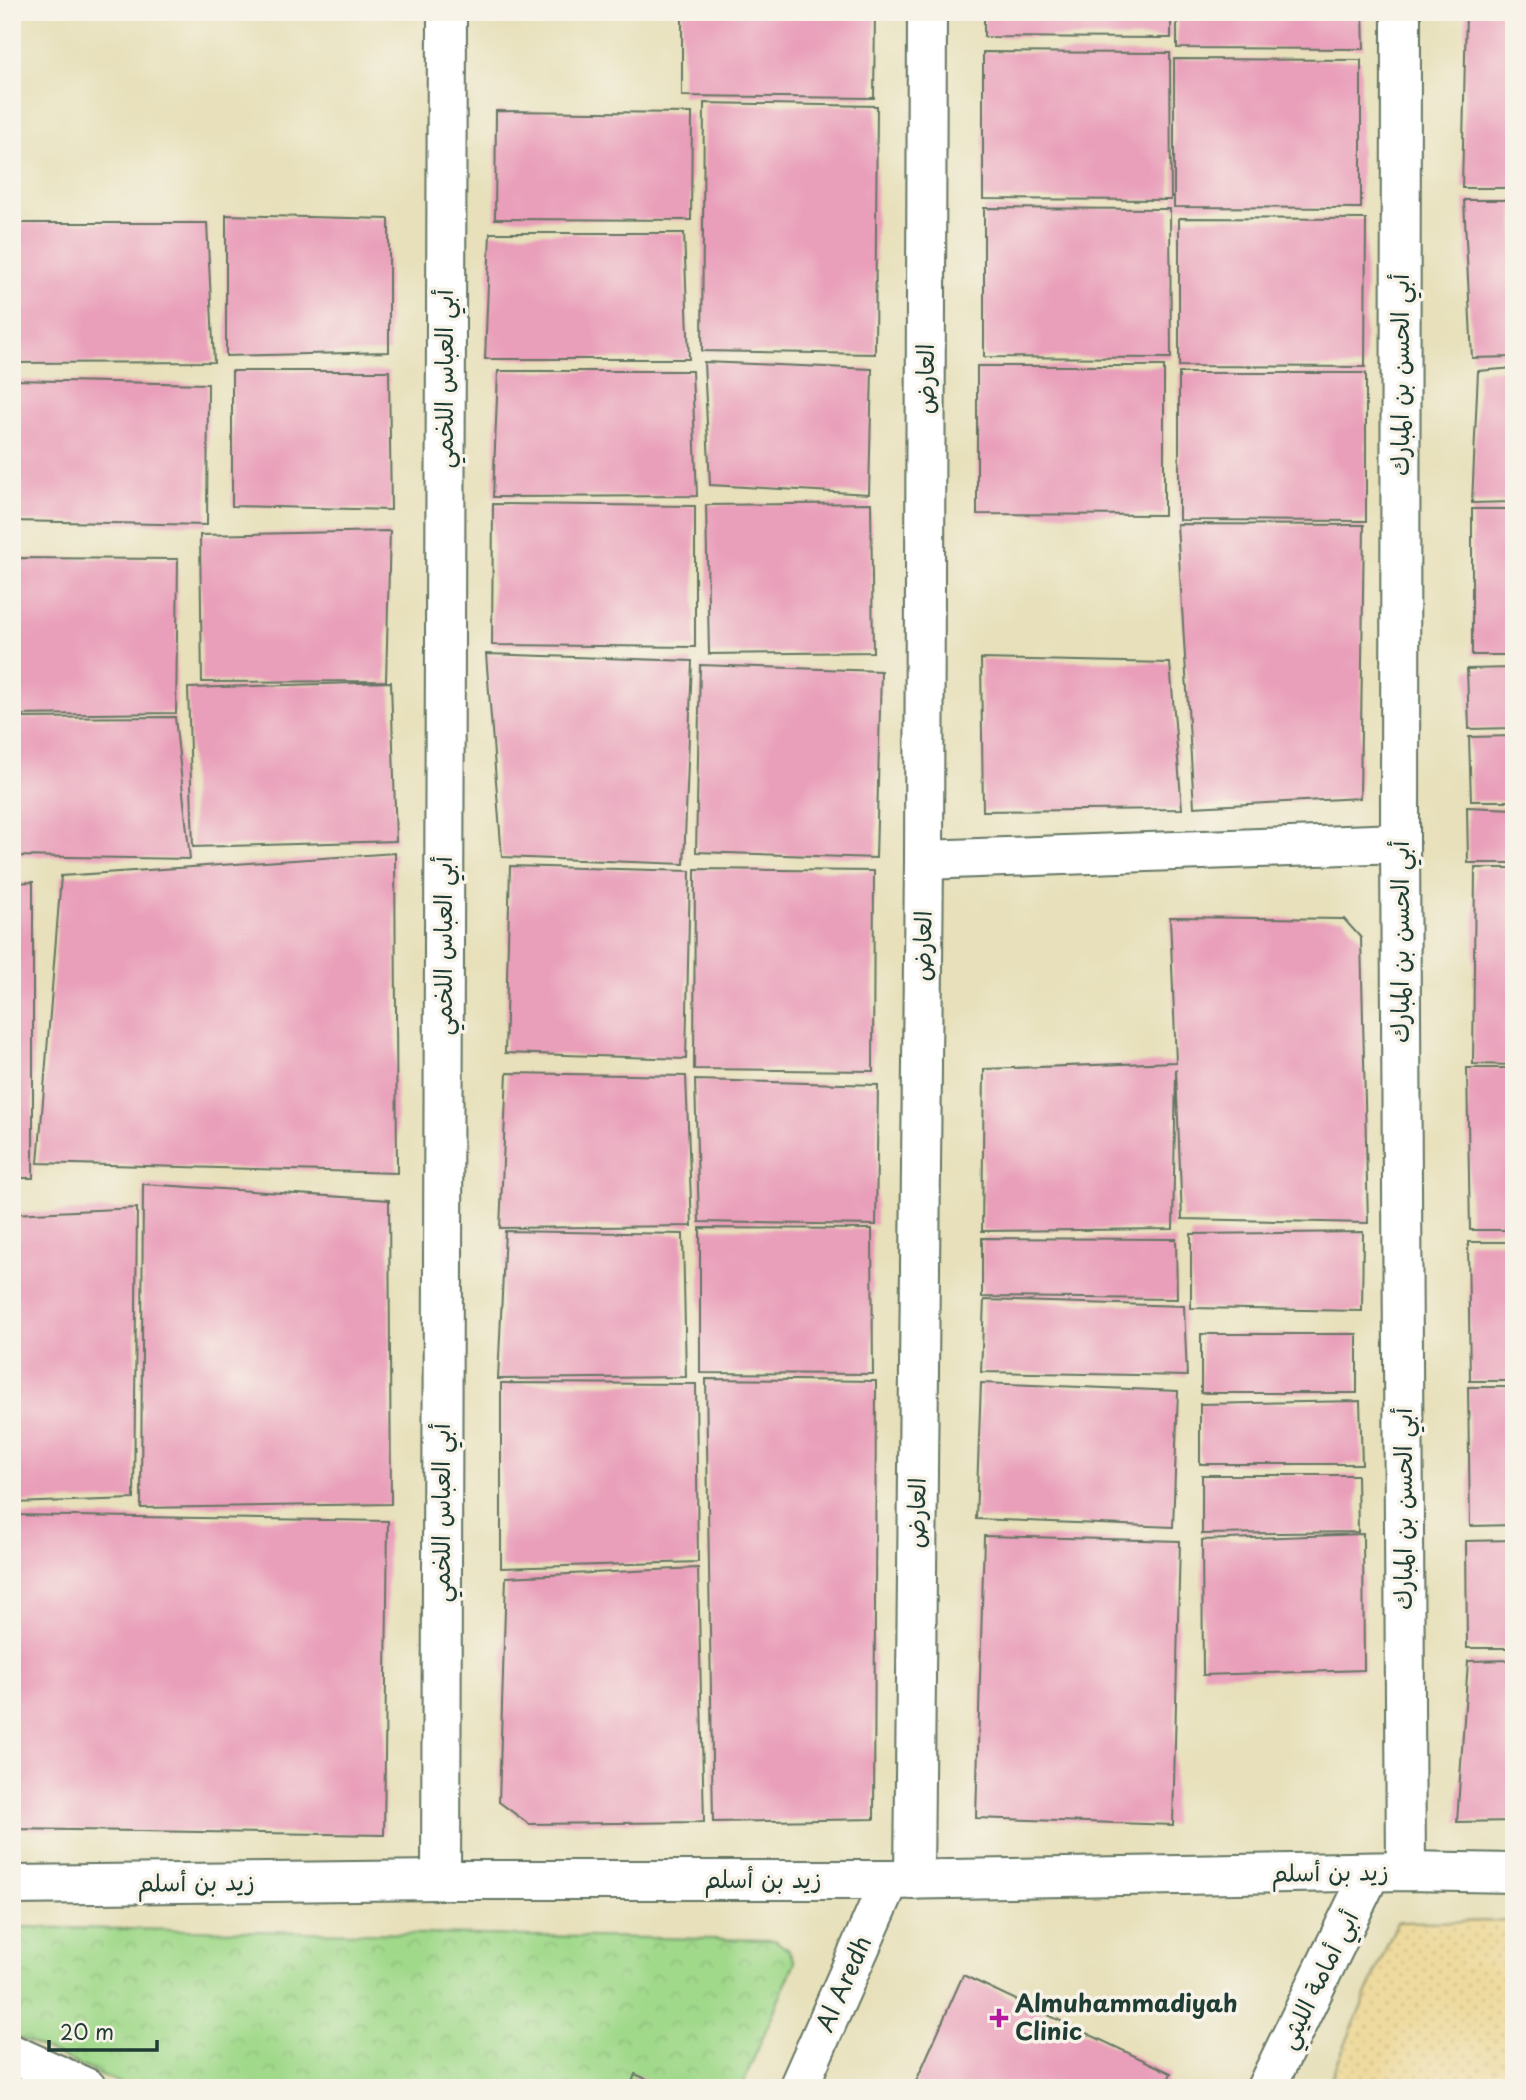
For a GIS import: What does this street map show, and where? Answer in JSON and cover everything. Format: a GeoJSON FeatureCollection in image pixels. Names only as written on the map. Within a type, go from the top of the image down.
{"type":"FeatureCollection","features":[{"type":"Feature","properties":{"kind":"street","name":"أبي العباس اللخمي"},"geometry":{"type":"LineString","coordinates":[[441,1880],[447,12]]}},
{"type":"Feature","properties":{"kind":"street","name":"العارض"},"geometry":{"type":"LineString","coordinates":[[902,1880],[924,860],[927,12]]}},
{"type":"Feature","properties":{"kind":"street","name":"أبي الحسن بن المبارك"},"geometry":{"type":"LineString","coordinates":[[1389,1872],[1400,843],[1401,12]]}},
{"type":"Feature","properties":{"kind":"street"},"geometry":{"type":"LineString","coordinates":[[924,860],[1400,843]]}},
{"type":"Feature","properties":{"kind":"street","name":"زيد بن أسلم"},"geometry":{"type":"LineString","coordinates":[[12,1885],[441,1880],[902,1880],[1389,1872],[1514,1873]]}},
{"type":"Feature","properties":{"kind":"street","name":"أبي أمامة الليثي"},"geometry":{"type":"LineString","coordinates":[[1266,2088],[1389,1872]]}},
{"type":"Feature","properties":{"kind":"street","name":"Al Aredh"},"geometry":{"type":"LineString","coordinates":[[797,2088],[902,1880]]}},
{"type":"Feature","properties":{"kind":"street"},"geometry":{"type":"LineString","coordinates":[[12,2054],[87,2088]]}},
{"type":"Feature","properties":{"kind":"sand"},"geometry":{"type":"Polygon","coordinates":[[[1514,1921],[1514,2088],[1327,2088],[1397,1922],[1514,1921]]]}},
{"type":"Feature","properties":{"kind":"green space"},"geometry":{"type":"Polygon","coordinates":[[[12,1927],[775,1940],[788,1950],[795,1962],[741,2088],[131,2088],[12,2035],[12,1927]]]}},
{"type":"Feature","properties":{"kind":"building"},"geometry":{"type":"Polygon","coordinates":[[[682,12],[875,12],[874,98],[682,96],[682,12]]]}},
{"type":"Feature","properties":{"kind":"building"},"geometry":{"type":"Polygon","coordinates":[[[984,12],[1171,12],[1171,38],[984,37],[984,12]]]}},
{"type":"Feature","properties":{"kind":"building"},"geometry":{"type":"Polygon","coordinates":[[[1177,12],[1363,12],[1364,49],[1177,48],[1177,12]]]}},
{"type":"Feature","properties":{"kind":"building"},"geometry":{"type":"Polygon","coordinates":[[[1466,12],[1514,12],[1514,188],[1462,188],[1466,12]]]}},
{"type":"Feature","properties":{"kind":"building"},"geometry":{"type":"Polygon","coordinates":[[[983,52],[1170,53],[1171,200],[983,199],[983,52]]]}},
{"type":"Feature","properties":{"kind":"building"},"geometry":{"type":"Polygon","coordinates":[[[1174,59],[1361,60],[1361,208],[1174,207],[1174,59]]]}},
{"type":"Feature","properties":{"kind":"building"},"geometry":{"type":"Polygon","coordinates":[[[704,103],[877,106],[875,354],[702,351],[704,103]]]}},
{"type":"Feature","properties":{"kind":"building"},"geometry":{"type":"Polygon","coordinates":[[[496,111],[692,113],[691,220],[495,219],[496,111]]]}},
{"type":"Feature","properties":{"kind":"building"},"geometry":{"type":"Polygon","coordinates":[[[1464,200],[1514,200],[1514,357],[1472,358],[1464,200]]]}},
{"type":"Feature","properties":{"kind":"building"},"geometry":{"type":"Polygon","coordinates":[[[984,208],[1170,209],[1171,358],[984,357],[984,208]]]}},
{"type":"Feature","properties":{"kind":"building"},"geometry":{"type":"Polygon","coordinates":[[[226,215],[389,219],[389,352],[226,356],[226,215]]]}},
{"type":"Feature","properties":{"kind":"building"},"geometry":{"type":"Polygon","coordinates":[[[1179,218],[1366,219],[1365,367],[1179,366],[1179,218]]]}},
{"type":"Feature","properties":{"kind":"building"},"geometry":{"type":"Polygon","coordinates":[[[12,223],[207,223],[214,362],[12,363],[12,223]]]}},
{"type":"Feature","properties":{"kind":"building"},"geometry":{"type":"Polygon","coordinates":[[[490,233],[684,233],[689,359],[485,359],[490,233]]]}},
{"type":"Feature","properties":{"kind":"building"},"geometry":{"type":"Polygon","coordinates":[[[704,362],[872,369],[869,494],[710,485],[704,362]]]}},
{"type":"Feature","properties":{"kind":"building"},"geometry":{"type":"Polygon","coordinates":[[[977,366],[1164,366],[1164,515],[977,514],[977,366]]]}},
{"type":"Feature","properties":{"kind":"building"},"geometry":{"type":"Polygon","coordinates":[[[1514,368],[1514,502],[1472,503],[1478,371],[1514,368]]]}},
{"type":"Feature","properties":{"kind":"building"},"geometry":{"type":"Polygon","coordinates":[[[232,371],[389,371],[391,510],[232,506],[232,371]]]}},
{"type":"Feature","properties":{"kind":"building"},"geometry":{"type":"Polygon","coordinates":[[[498,371],[692,371],[697,496],[493,497],[498,371]]]}},
{"type":"Feature","properties":{"kind":"building"},"geometry":{"type":"Polygon","coordinates":[[[1179,373],[1366,373],[1366,521],[1179,520],[1179,373]]]}},
{"type":"Feature","properties":{"kind":"building"},"geometry":{"type":"Polygon","coordinates":[[[12,380],[208,384],[207,525],[12,521],[12,380]]]}},
{"type":"Feature","properties":{"kind":"building"},"geometry":{"type":"Polygon","coordinates":[[[871,503],[873,652],[709,654],[706,505],[871,503]]]}},
{"type":"Feature","properties":{"kind":"building"},"geometry":{"type":"Polygon","coordinates":[[[493,504],[695,506],[695,647],[492,645],[493,504]]]}},
{"type":"Feature","properties":{"kind":"building"},"geometry":{"type":"Polygon","coordinates":[[[1472,509],[1514,509],[1514,655],[1472,655],[1472,509]]]}},
{"type":"Feature","properties":{"kind":"building"},"geometry":{"type":"Polygon","coordinates":[[[1177,524],[1364,525],[1360,798],[1194,807],[1177,524]]]}},
{"type":"Feature","properties":{"kind":"building"},"geometry":{"type":"Polygon","coordinates":[[[390,531],[386,681],[202,682],[200,535],[390,531]]]}},
{"type":"Feature","properties":{"kind":"building"},"geometry":{"type":"Polygon","coordinates":[[[12,558],[178,559],[176,713],[12,715],[12,558]]]}},
{"type":"Feature","properties":{"kind":"building"},"geometry":{"type":"Polygon","coordinates":[[[486,654],[692,661],[684,864],[502,857],[486,654]]]}},
{"type":"Feature","properties":{"kind":"building"},"geometry":{"type":"Polygon","coordinates":[[[981,659],[1170,663],[1182,809],[983,811],[981,659]]]}},
{"type":"Feature","properties":{"kind":"building"},"geometry":{"type":"Polygon","coordinates":[[[700,665],[881,671],[876,858],[696,852],[700,665]]]}},
{"type":"Feature","properties":{"kind":"building"},"geometry":{"type":"Polygon","coordinates":[[[1514,668],[1514,728],[1469,729],[1467,669],[1514,668]]]}},
{"type":"Feature","properties":{"kind":"building"},"geometry":{"type":"Polygon","coordinates":[[[391,682],[396,841],[193,847],[188,688],[391,682]]]}},
{"type":"Feature","properties":{"kind":"building"},"geometry":{"type":"Polygon","coordinates":[[[175,717],[190,859],[12,856],[12,718],[175,717]]]}},
{"type":"Feature","properties":{"kind":"building"},"geometry":{"type":"Polygon","coordinates":[[[1514,736],[1514,801],[1471,801],[1469,737],[1514,736]]]}},
{"type":"Feature","properties":{"kind":"building"},"geometry":{"type":"Polygon","coordinates":[[[1467,807],[1514,809],[1514,863],[1468,863],[1467,807]]]}},
{"type":"Feature","properties":{"kind":"building"},"geometry":{"type":"Polygon","coordinates":[[[395,853],[397,1173],[38,1163],[61,876],[395,853]]]}},
{"type":"Feature","properties":{"kind":"building"},"geometry":{"type":"Polygon","coordinates":[[[510,866],[690,871],[686,1059],[505,1053],[510,866]]]}},
{"type":"Feature","properties":{"kind":"building"},"geometry":{"type":"Polygon","coordinates":[[[1475,868],[1514,868],[1514,1065],[1473,1064],[1475,868]]]}},
{"type":"Feature","properties":{"kind":"building"},"geometry":{"type":"Polygon","coordinates":[[[695,869],[874,871],[873,1071],[694,1069],[695,869]]]}},
{"type":"Feature","properties":{"kind":"building"},"geometry":{"type":"Polygon","coordinates":[[[33,882],[33,1178],[12,1178],[12,883],[33,882]]]}},
{"type":"Feature","properties":{"kind":"building"},"geometry":{"type":"Polygon","coordinates":[[[1170,917],[1344,919],[1361,938],[1368,1223],[1182,1219],[1176,1069],[1173,1229],[982,1231],[984,1069],[1176,1062],[1170,917]]]}},
{"type":"Feature","properties":{"kind":"building"},"geometry":{"type":"Polygon","coordinates":[[[1467,1068],[1514,1068],[1514,1230],[1470,1230],[1467,1068]]]}},
{"type":"Feature","properties":{"kind":"building"},"geometry":{"type":"Polygon","coordinates":[[[507,1073],[686,1076],[692,1226],[500,1228],[507,1073]]]}},
{"type":"Feature","properties":{"kind":"building"},"geometry":{"type":"Polygon","coordinates":[[[695,1080],[878,1085],[876,1225],[699,1222],[695,1080]]]}},
{"type":"Feature","properties":{"kind":"building"},"geometry":{"type":"Polygon","coordinates":[[[143,1184],[389,1200],[391,1504],[141,1508],[143,1184]]]}},
{"type":"Feature","properties":{"kind":"building"},"geometry":{"type":"Polygon","coordinates":[[[137,1208],[134,1499],[12,1503],[12,1214],[137,1208]]]}},
{"type":"Feature","properties":{"kind":"building"},"geometry":{"type":"Polygon","coordinates":[[[700,1228],[872,1229],[873,1374],[700,1373],[700,1228]]]}},
{"type":"Feature","properties":{"kind":"building"},"geometry":{"type":"Polygon","coordinates":[[[505,1231],[683,1234],[686,1377],[498,1379],[505,1231]]]}},
{"type":"Feature","properties":{"kind":"building"},"geometry":{"type":"Polygon","coordinates":[[[1363,1232],[1362,1311],[1191,1308],[1191,1234],[1363,1232]]]}},
{"type":"Feature","properties":{"kind":"building"},"geometry":{"type":"Polygon","coordinates":[[[982,1238],[1176,1239],[1177,1299],[982,1297],[982,1238]]]}},
{"type":"Feature","properties":{"kind":"building"},"geometry":{"type":"Polygon","coordinates":[[[1468,1242],[1514,1242],[1514,1381],[1470,1381],[1468,1242]]]}},
{"type":"Feature","properties":{"kind":"building"},"geometry":{"type":"Polygon","coordinates":[[[984,1300],[1184,1306],[1187,1376],[981,1372],[984,1300]]]}},
{"type":"Feature","properties":{"kind":"building"},"geometry":{"type":"Polygon","coordinates":[[[1201,1334],[1357,1334],[1357,1393],[1201,1393],[1201,1334]]]}},
{"type":"Feature","properties":{"kind":"building"},"geometry":{"type":"Polygon","coordinates":[[[706,1379],[876,1381],[874,1819],[713,1822],[706,1379]]]}},
{"type":"Feature","properties":{"kind":"building"},"geometry":{"type":"Polygon","coordinates":[[[501,1383],[696,1384],[698,1562],[501,1568],[501,1383]]]}},
{"type":"Feature","properties":{"kind":"building"},"geometry":{"type":"Polygon","coordinates":[[[981,1383],[1178,1391],[1173,1527],[976,1519],[981,1383]]]}},
{"type":"Feature","properties":{"kind":"building"},"geometry":{"type":"Polygon","coordinates":[[[1468,1387],[1514,1387],[1514,1525],[1470,1526],[1468,1387]]]}},
{"type":"Feature","properties":{"kind":"building"},"geometry":{"type":"Polygon","coordinates":[[[1360,1401],[1362,1464],[1200,1464],[1200,1404],[1360,1401]]]}},
{"type":"Feature","properties":{"kind":"building"},"geometry":{"type":"Polygon","coordinates":[[[1202,1475],[1357,1475],[1358,1532],[1202,1534],[1202,1475]]]}},
{"type":"Feature","properties":{"kind":"building"},"geometry":{"type":"Polygon","coordinates":[[[12,1515],[388,1521],[384,1835],[12,1829],[12,1515]]]}},
{"type":"Feature","properties":{"kind":"building"},"geometry":{"type":"Polygon","coordinates":[[[1363,1534],[1364,1670],[1203,1675],[1202,1540],[1363,1534]]]}},
{"type":"Feature","properties":{"kind":"building"},"geometry":{"type":"Polygon","coordinates":[[[984,1536],[1180,1541],[1173,1825],[976,1818],[984,1536]]]}},
{"type":"Feature","properties":{"kind":"building"},"geometry":{"type":"Polygon","coordinates":[[[1514,1540],[1514,1648],[1467,1648],[1466,1541],[1514,1540]]]}},
{"type":"Feature","properties":{"kind":"building"},"geometry":{"type":"Polygon","coordinates":[[[698,1568],[704,1822],[529,1824],[499,1802],[506,1577],[698,1568]]]}},
{"type":"Feature","properties":{"kind":"building"},"geometry":{"type":"Polygon","coordinates":[[[1514,1660],[1514,1821],[1457,1822],[1468,1661],[1514,1660]]]}},
{"type":"Feature","properties":{"kind":"building","name":"Almuhammadiyah Clinic"},"geometry":{"type":"Polygon","coordinates":[[[963,1975],[1171,2073],[1165,2088],[913,2088],[963,1975]]]}},
{"type":"Feature","properties":{"kind":"building"},"geometry":{"type":"Polygon","coordinates":[[[635,2074],[667,2088],[630,2088],[635,2074]]]}},
{"type":"Feature","properties":{"kind":"place","name":"Almuhammadiyah Clinic"},"geometry":{"type":"Point","coordinates":[999,2018]}}]}
